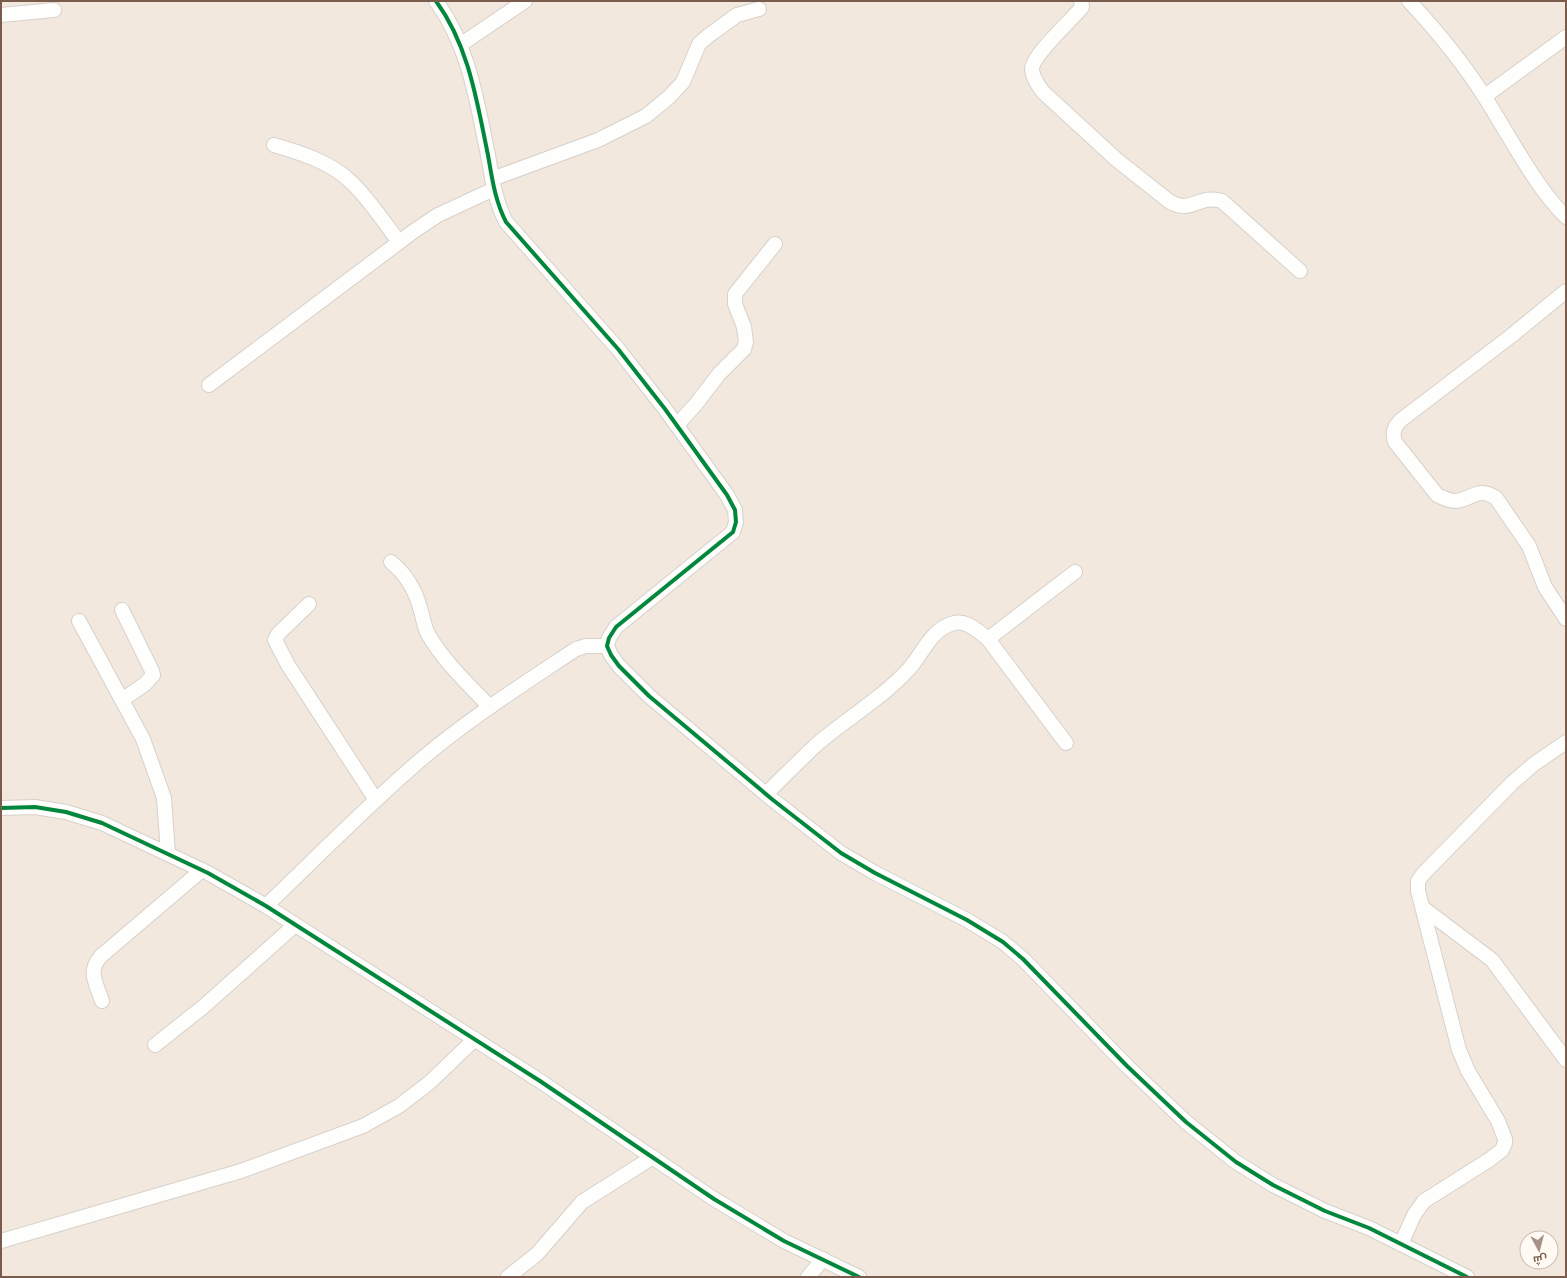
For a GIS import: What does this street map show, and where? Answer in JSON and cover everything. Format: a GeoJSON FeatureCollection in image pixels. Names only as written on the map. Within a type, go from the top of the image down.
{"type":"FeatureCollection","features":[{"type":"Feature","properties":{"kind":"street"},"geometry":{"type":"LineString","coordinates":[[436,1],[450,20],[466,60],[478,107],[498,207],[513,232],[618,348],[677,425],[735,510],[736,522],[733,532],[616,627],[609,638],[607,646],[619,666],[649,696],[766,794],[841,853],[875,873],[967,920],[1003,942],[1023,959],[1143,1081],[1186,1122],[1236,1162],[1273,1185],[1325,1211],[1369,1228],[1467,1277]]}},
{"type":"Feature","properties":{"kind":"street"},"geometry":{"type":"LineString","coordinates":[[460,45],[526,1]]}},
{"type":"Feature","properties":{"kind":"street"},"geometry":{"type":"LineString","coordinates":[[1081,1],[1082,7],[1075,17],[1051,40],[1034,62],[1032,69],[1035,79],[1042,92],[1117,160],[1170,202],[1179,207],[1184,207],[1206,199],[1213,198],[1222,201],[1300,271]]}},
{"type":"Feature","properties":{"kind":"street"},"geometry":{"type":"LineString","coordinates":[[1409,1],[1432,27],[1485,96],[1538,181],[1557,209],[1566,217]]}},
{"type":"Feature","properties":{"kind":"street"},"geometry":{"type":"LineString","coordinates":[[209,385],[399,242],[438,216],[493,184],[598,140],[646,116],[669,97],[683,82],[699,44],[737,15],[759,9]]}},
{"type":"Feature","properties":{"kind":"street"},"geometry":{"type":"LineString","coordinates":[[1,15],[54,10]]}},
{"type":"Feature","properties":{"kind":"street"},"geometry":{"type":"LineString","coordinates":[[1485,96],[1566,37]]}},
{"type":"Feature","properties":{"kind":"street"},"geometry":{"type":"LineString","coordinates":[[274,145],[307,155],[345,176],[360,191],[399,242]]}},
{"type":"Feature","properties":{"kind":"street"},"geometry":{"type":"LineString","coordinates":[[677,425],[696,404],[719,374],[744,349],[746,342],[744,327],[735,304],[735,294],[775,244]]}},
{"type":"Feature","properties":{"kind":"street"},"geometry":{"type":"LineString","coordinates":[[1566,291],[1511,336],[1401,420],[1395,427],[1393,434],[1395,442],[1437,495],[1446,500],[1455,501],[1480,492],[1488,492],[1496,498],[1530,546],[1545,587],[1566,619]]}},
{"type":"Feature","properties":{"kind":"street"},"geometry":{"type":"LineString","coordinates":[[391,562],[405,576],[420,606],[427,632],[437,648],[490,707]]}},
{"type":"Feature","properties":{"kind":"street"},"geometry":{"type":"LineString","coordinates":[[988,639],[1075,572]]}},
{"type":"Feature","properties":{"kind":"street"},"geometry":{"type":"LineString","coordinates":[[309,604],[278,634],[275,640],[288,666],[376,800]]}},
{"type":"Feature","properties":{"kind":"street"},"geometry":{"type":"LineString","coordinates":[[122,610],[153,675],[145,684],[122,700]]}},
{"type":"Feature","properties":{"kind":"street"},"geometry":{"type":"LineString","coordinates":[[79,621],[143,739],[158,780],[165,809],[168,853]]}},
{"type":"Feature","properties":{"kind":"street"},"geometry":{"type":"LineString","coordinates":[[766,794],[816,745],[877,699],[908,670],[933,637],[944,627],[953,623],[963,623],[974,628],[988,639],[1066,743]]}},
{"type":"Feature","properties":{"kind":"street"},"geometry":{"type":"LineString","coordinates":[[266,906],[376,800],[419,761],[490,707],[576,649],[586,646],[607,646]]}},
{"type":"Feature","properties":{"kind":"street"},"geometry":{"type":"LineString","coordinates":[[1401,1244],[1414,1215],[1424,1201],[1489,1160],[1502,1150],[1505,1144],[1505,1138],[1498,1121],[1468,1071],[1459,1050],[1423,908],[1418,881],[1424,873],[1512,783],[1534,764],[1566,742]]}},
{"type":"Feature","properties":{"kind":"street"},"geometry":{"type":"LineString","coordinates":[[1,808],[36,807],[66,812],[102,823],[202,870],[266,906],[591,1114],[714,1200],[749,1221],[859,1277]]}},
{"type":"Feature","properties":{"kind":"street"},"geometry":{"type":"LineString","coordinates":[[102,1001],[92,971],[93,964],[202,870]]}},
{"type":"Feature","properties":{"kind":"street"},"geometry":{"type":"LineString","coordinates":[[1423,908],[1492,960],[1566,1060]]}},
{"type":"Feature","properties":{"kind":"street"},"geometry":{"type":"LineString","coordinates":[[155,1045],[203,1007],[295,925]]}},
{"type":"Feature","properties":{"kind":"street"},"geometry":{"type":"LineString","coordinates":[[1,1241],[241,1171],[363,1126],[399,1106],[423,1088],[475,1040]]}},
{"type":"Feature","properties":{"kind":"street"},"geometry":{"type":"LineString","coordinates":[[508,1277],[537,1254],[582,1202],[653,1157]]}},
{"type":"Feature","properties":{"kind":"street"},"geometry":{"type":"LineString","coordinates":[[808,1277],[823,1259]]}},
{"type":"Feature","properties":{"kind":"shaded area"},"geometry":{"type":"Polygon","coordinates":[[[1,1],[1566,1],[1566,1277],[1,1277],[1,1]]]}},
{"type":"Feature","properties":{"kind":"cycle path"},"geometry":{"type":"LineString","coordinates":[[436,1],[447,18],[464,56],[480,115],[494,189],[506,222],[618,349],[665,409],[727,495],[735,510],[736,522],[733,532],[616,627],[609,638],[607,646],[611,655],[619,666],[649,696],[773,800],[841,853],[875,873],[967,920],[1003,942],[1023,959],[1127,1066],[1186,1122],[1236,1162],[1273,1185],[1325,1211],[1369,1228],[1467,1277]]}},
{"type":"Feature","properties":{"kind":"cycle path"},"geometry":{"type":"LineString","coordinates":[[1,808],[35,807],[66,812],[102,823],[208,873],[266,906],[540,1081],[714,1199],[784,1241],[859,1277]]}}]}
